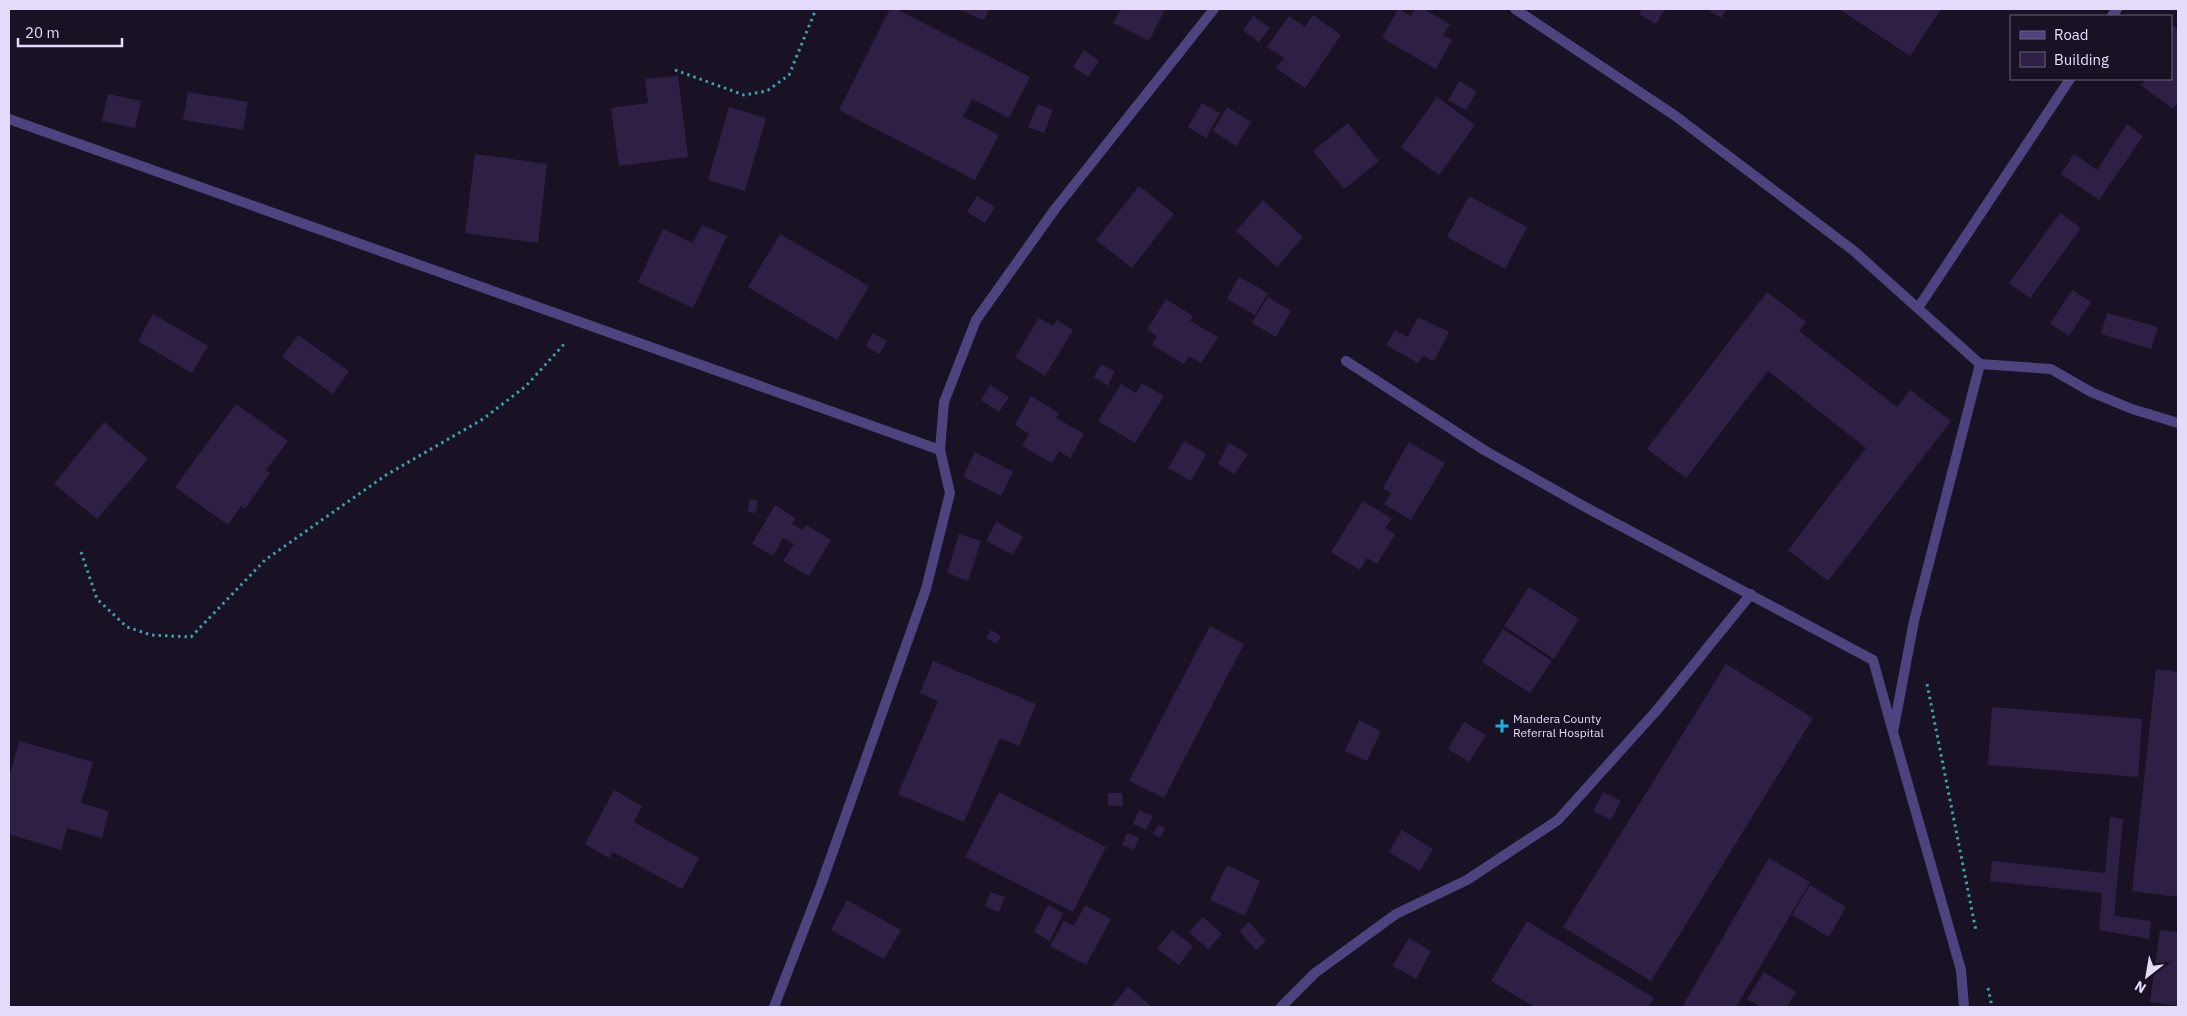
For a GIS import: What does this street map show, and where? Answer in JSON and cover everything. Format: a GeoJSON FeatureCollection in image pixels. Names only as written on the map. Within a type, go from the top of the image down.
{"type":"FeatureCollection","features":[{"type":"Feature","properties":{"kind":"street"},"geometry":{"type":"LineString","coordinates":[[774,1007],[821,885],[926,589],[950,493],[940,450],[944,402],[976,320],[1055,209],[1214,9]]}},
{"type":"Feature","properties":{"kind":"street"},"geometry":{"type":"LineString","coordinates":[[1515,9],[1674,115],[1854,251],[1980,364],[2051,369],[2091,392],[2132,409],[2178,423]]}},
{"type":"Feature","properties":{"kind":"street"},"geometry":{"type":"LineString","coordinates":[[1918,308],[2069,80]]}},
{"type":"Feature","properties":{"kind":"street"},"geometry":{"type":"LineString","coordinates":[[9,119],[940,450]]}},
{"type":"Feature","properties":{"kind":"street"},"geometry":{"type":"LineString","coordinates":[[1346,361],[1484,450],[1587,508],[1873,660],[1961,970],[1964,1007]]}},
{"type":"Feature","properties":{"kind":"street"},"geometry":{"type":"LineString","coordinates":[[1893,732],[1914,621],[1980,364]]}},
{"type":"Feature","properties":{"kind":"street"},"geometry":{"type":"LineString","coordinates":[[1282,1007],[1315,973],[1396,914],[1467,880],[1558,820],[1657,710],[1751,594]]}},
{"type":"Feature","properties":{"kind":"path"},"geometry":{"type":"LineString","coordinates":[[674,70],[744,95],[767,91],[789,74],[816,9]]}},
{"type":"Feature","properties":{"kind":"path"},"geometry":{"type":"LineString","coordinates":[[81,552],[97,599],[127,627],[151,635],[191,637],[265,560],[386,475],[483,419],[526,386],[583,323]]}},
{"type":"Feature","properties":{"kind":"path"},"geometry":{"type":"LineString","coordinates":[[1926,679],[1978,940]]}},
{"type":"Feature","properties":{"kind":"path"},"geometry":{"type":"LineString","coordinates":[[1986,978],[1992,1007]]}},
{"type":"Feature","properties":{"kind":"building"},"geometry":{"type":"Polygon","coordinates":[[[890,9],[896,9],[1030,77],[1009,118],[972,99],[963,117],[999,135],[975,180],[839,110],[890,9]]]}},
{"type":"Feature","properties":{"kind":"building"},"geometry":{"type":"Polygon","coordinates":[[[958,9],[989,9],[984,20],[958,9]]]}},
{"type":"Feature","properties":{"kind":"building"},"geometry":{"type":"Polygon","coordinates":[[[1121,9],[1165,9],[1149,41],[1113,23],[1121,9]]]}},
{"type":"Feature","properties":{"kind":"building"},"geometry":{"type":"Polygon","coordinates":[[[1398,9],[1411,16],[1415,9],[1423,9],[1450,24],[1443,35],[1452,40],[1436,69],[1382,38],[1398,9]]]}},
{"type":"Feature","properties":{"kind":"building"},"geometry":{"type":"Polygon","coordinates":[[[1642,9],[1665,9],[1656,24],[1639,14],[1642,9]]]}},
{"type":"Feature","properties":{"kind":"building"},"geometry":{"type":"Polygon","coordinates":[[[1707,9],[1727,9],[1721,18],[1707,9]]]}},
{"type":"Feature","properties":{"kind":"building"},"geometry":{"type":"Polygon","coordinates":[[[1839,9],[1941,9],[1910,56],[1839,9]]]}},
{"type":"Feature","properties":{"kind":"building"},"geometry":{"type":"Polygon","coordinates":[[[1313,15],[1341,35],[1305,88],[1276,68],[1284,58],[1267,47],[1289,16],[1305,27],[1313,15]]]}},
{"type":"Feature","properties":{"kind":"building"},"geometry":{"type":"Polygon","coordinates":[[[1253,16],[1270,28],[1259,42],[1243,30],[1253,16]]]}},
{"type":"Feature","properties":{"kind":"building"},"geometry":{"type":"Polygon","coordinates":[[[2172,25],[2178,29],[2178,102],[2173,109],[2141,85],[2145,80],[2172,80],[2172,25]]]}},
{"type":"Feature","properties":{"kind":"building"},"geometry":{"type":"Polygon","coordinates":[[[1084,50],[1099,61],[1088,77],[1073,67],[1084,50]]]}},
{"type":"Feature","properties":{"kind":"building"},"geometry":{"type":"Polygon","coordinates":[[[678,76],[688,157],[619,166],[611,108],[648,103],[645,79],[678,76]]]}},
{"type":"Feature","properties":{"kind":"building"},"geometry":{"type":"Polygon","coordinates":[[[1459,81],[1477,91],[1466,110],[1448,100],[1459,81]]]}},
{"type":"Feature","properties":{"kind":"building"},"geometry":{"type":"Polygon","coordinates":[[[188,92],[248,102],[243,130],[183,120],[188,92]]]}},
{"type":"Feature","properties":{"kind":"building"},"geometry":{"type":"Polygon","coordinates":[[[108,94],[141,101],[135,128],[102,121],[108,94]]]}},
{"type":"Feature","properties":{"kind":"building"},"geometry":{"type":"Polygon","coordinates":[[[1437,97],[1475,125],[1439,175],[1401,147],[1437,97]]]}},
{"type":"Feature","properties":{"kind":"building"},"geometry":{"type":"Polygon","coordinates":[[[1202,103],[1220,113],[1206,138],[1188,127],[1202,103]]]}},
{"type":"Feature","properties":{"kind":"building"},"geometry":{"type":"Polygon","coordinates":[[[1038,104],[1053,110],[1044,133],[1028,127],[1038,104]]]}},
{"type":"Feature","properties":{"kind":"building"},"geometry":{"type":"Polygon","coordinates":[[[729,107],[766,118],[745,191],[708,180],[729,107]]]}},
{"type":"Feature","properties":{"kind":"building"},"geometry":{"type":"Polygon","coordinates":[[[1227,107],[1251,122],[1236,146],[1213,131],[1227,107]]]}},
{"type":"Feature","properties":{"kind":"building"},"geometry":{"type":"Polygon","coordinates":[[[1348,123],[1379,161],[1344,189],[1313,151],[1348,123]]]}},
{"type":"Feature","properties":{"kind":"building"},"geometry":{"type":"Polygon","coordinates":[[[2127,124],[2143,136],[2099,200],[2061,174],[2074,154],[2097,170],[2127,124]]]}},
{"type":"Feature","properties":{"kind":"building"},"geometry":{"type":"Polygon","coordinates":[[[475,154],[547,164],[538,243],[465,233],[475,154]]]}},
{"type":"Feature","properties":{"kind":"building"},"geometry":{"type":"Polygon","coordinates":[[[1139,186],[1174,214],[1132,268],[1096,240],[1139,186]]]}},
{"type":"Feature","properties":{"kind":"building"},"geometry":{"type":"Polygon","coordinates":[[[977,196],[995,207],[985,223],[967,212],[977,196]]]}},
{"type":"Feature","properties":{"kind":"building"},"geometry":{"type":"Polygon","coordinates":[[[1469,196],[1527,227],[1505,269],[1447,237],[1469,196]]]}},
{"type":"Feature","properties":{"kind":"building"},"geometry":{"type":"Polygon","coordinates":[[[1263,200],[1303,237],[1277,267],[1236,231],[1263,200]]]}},
{"type":"Feature","properties":{"kind":"building"},"geometry":{"type":"Polygon","coordinates":[[[2060,213],[2081,228],[2030,298],[2009,283],[2060,213]]]}},
{"type":"Feature","properties":{"kind":"building"},"geometry":{"type":"Polygon","coordinates":[[[702,225],[727,236],[693,308],[638,282],[663,229],[693,243],[702,225]]]}},
{"type":"Feature","properties":{"kind":"building"},"geometry":{"type":"Polygon","coordinates":[[[780,234],[869,286],[837,340],[748,287],[780,234]]]}},
{"type":"Feature","properties":{"kind":"building"},"geometry":{"type":"Polygon","coordinates":[[[1239,277],[1268,293],[1255,315],[1227,299],[1239,277]]]}},
{"type":"Feature","properties":{"kind":"building"},"geometry":{"type":"Polygon","coordinates":[[[2072,290],[2091,302],[2069,336],[2050,324],[2072,290]]]}},
{"type":"Feature","properties":{"kind":"building"},"geometry":{"type":"Polygon","coordinates":[[[1767,292],[1806,322],[1799,331],[1897,407],[1910,390],[1951,421],[1828,581],[1788,550],[1866,448],[1768,371],[1686,478],[1647,449],[1767,292]]]}},
{"type":"Feature","properties":{"kind":"building"},"geometry":{"type":"Polygon","coordinates":[[[1268,297],[1291,311],[1276,337],[1252,323],[1268,297]]]}},
{"type":"Feature","properties":{"kind":"building"},"geometry":{"type":"Polygon","coordinates":[[[1166,299],[1193,316],[1190,321],[1218,337],[1201,363],[1189,356],[1184,364],[1152,345],[1157,336],[1147,330],[1166,299]]]}},
{"type":"Feature","properties":{"kind":"building"},"geometry":{"type":"Polygon","coordinates":[[[2107,313],[2158,327],[2151,349],[2101,334],[2107,313]]]}},
{"type":"Feature","properties":{"kind":"building"},"geometry":{"type":"Polygon","coordinates":[[[153,314],[208,346],[192,373],[138,341],[153,314]]]}},
{"type":"Feature","properties":{"kind":"building"},"geometry":{"type":"Polygon","coordinates":[[[1418,317],[1449,332],[1434,361],[1423,356],[1418,363],[1386,345],[1395,330],[1408,337],[1418,317]]]}},
{"type":"Feature","properties":{"kind":"building"},"geometry":{"type":"Polygon","coordinates":[[[1039,318],[1053,326],[1057,320],[1073,330],[1045,376],[1015,357],[1039,318]]]}},
{"type":"Feature","properties":{"kind":"building"},"geometry":{"type":"Polygon","coordinates":[[[873,333],[887,341],[879,354],[866,346],[873,333]]]}},
{"type":"Feature","properties":{"kind":"building"},"geometry":{"type":"Polygon","coordinates":[[[298,335],[349,371],[333,394],[282,357],[298,335]]]}},
{"type":"Feature","properties":{"kind":"building"},"geometry":{"type":"Polygon","coordinates":[[[1101,364],[1115,371],[1108,386],[1094,377],[1101,364]]]}},
{"type":"Feature","properties":{"kind":"building"},"geometry":{"type":"Polygon","coordinates":[[[1142,383],[1164,396],[1135,443],[1098,421],[1121,384],[1136,393],[1142,383]]]}},
{"type":"Feature","properties":{"kind":"building"},"geometry":{"type":"Polygon","coordinates":[[[990,385],[1009,397],[999,412],[981,400],[990,385]]]}},
{"type":"Feature","properties":{"kind":"building"},"geometry":{"type":"Polygon","coordinates":[[[1031,396],[1059,413],[1056,418],[1084,434],[1070,458],[1059,451],[1052,463],[1022,446],[1029,434],[1015,425],[1031,396]]]}},
{"type":"Feature","properties":{"kind":"building"},"geometry":{"type":"Polygon","coordinates":[[[236,404],[288,441],[266,470],[270,473],[245,509],[241,506],[228,525],[175,487],[236,404]]]}},
{"type":"Feature","properties":{"kind":"building"},"geometry":{"type":"Polygon","coordinates":[[[104,422],[148,459],[97,519],[54,484],[104,422]]]}},
{"type":"Feature","properties":{"kind":"building"},"geometry":{"type":"Polygon","coordinates":[[[1184,441],[1206,454],[1191,481],[1168,468],[1184,441]]]}},
{"type":"Feature","properties":{"kind":"building"},"geometry":{"type":"Polygon","coordinates":[[[1409,442],[1445,463],[1411,520],[1384,504],[1391,493],[1383,488],[1409,442]]]}},
{"type":"Feature","properties":{"kind":"building"},"geometry":{"type":"Polygon","coordinates":[[[1229,443],[1248,454],[1235,474],[1218,464],[1229,443]]]}},
{"type":"Feature","properties":{"kind":"building"},"geometry":{"type":"Polygon","coordinates":[[[975,452],[1013,472],[1001,496],[963,477],[975,452]]]}},
{"type":"Feature","properties":{"kind":"building"},"geometry":{"type":"Polygon","coordinates":[[[750,499],[758,500],[756,513],[748,512],[750,499]]]}},
{"type":"Feature","properties":{"kind":"building"},"geometry":{"type":"Polygon","coordinates":[[[1363,501],[1392,519],[1385,528],[1395,534],[1377,564],[1367,558],[1360,570],[1331,552],[1363,501]]]}},
{"type":"Feature","properties":{"kind":"building"},"geometry":{"type":"Polygon","coordinates":[[[775,505],[795,518],[792,524],[803,530],[806,525],[831,540],[809,576],[783,561],[794,544],[783,538],[773,556],[752,544],[775,505]]]}},
{"type":"Feature","properties":{"kind":"building"},"geometry":{"type":"Polygon","coordinates":[[[996,522],[1023,536],[1013,555],[986,541],[996,522]]]}},
{"type":"Feature","properties":{"kind":"building"},"geometry":{"type":"Polygon","coordinates":[[[959,534],[981,541],[968,581],[947,573],[959,534]]]}},
{"type":"Feature","properties":{"kind":"building"},"geometry":{"type":"Polygon","coordinates":[[[1529,587],[1579,619],[1554,659],[1504,626],[1529,587]]]}},
{"type":"Feature","properties":{"kind":"building"},"geometry":{"type":"Polygon","coordinates":[[[1210,626],[1244,644],[1164,798],[1129,781],[1210,626]]]}},
{"type":"Feature","properties":{"kind":"building"},"geometry":{"type":"Polygon","coordinates":[[[1503,629],[1552,661],[1530,693],[1482,662],[1503,629]]]}},
{"type":"Feature","properties":{"kind":"building"},"geometry":{"type":"Polygon","coordinates":[[[991,630],[1001,636],[997,644],[986,638],[991,630]]]}},
{"type":"Feature","properties":{"kind":"building"},"geometry":{"type":"Polygon","coordinates":[[[933,661],[1036,704],[1019,746],[1000,738],[964,822],[898,794],[938,701],[920,693],[933,661]]]}},
{"type":"Feature","properties":{"kind":"building"},"geometry":{"type":"Polygon","coordinates":[[[1726,664],[1813,718],[1651,981],[1563,927],[1726,664]]]}},
{"type":"Feature","properties":{"kind":"building"},"geometry":{"type":"Polygon","coordinates":[[[2156,669],[2178,672],[2178,897],[2132,891],[2156,669]]]}},
{"type":"Feature","properties":{"kind":"building"},"geometry":{"type":"Polygon","coordinates":[[[1992,707],[2142,719],[2138,777],[1988,765],[1992,707]]]}},
{"type":"Feature","properties":{"kind":"building"},"geometry":{"type":"Polygon","coordinates":[[[1359,720],[1381,731],[1367,761],[1345,751],[1359,720]]]}},
{"type":"Feature","properties":{"kind":"building"},"geometry":{"type":"Polygon","coordinates":[[[1464,722],[1486,735],[1469,762],[1448,749],[1464,722]]]}},
{"type":"Feature","properties":{"kind":"building"},"geometry":{"type":"Polygon","coordinates":[[[19,741],[93,762],[81,803],[109,811],[102,838],[67,828],[61,850],[9,834],[9,778],[19,741]]]}},
{"type":"Feature","properties":{"kind":"building"},"geometry":{"type":"Polygon","coordinates":[[[614,790],[642,806],[634,822],[699,858],[682,889],[613,852],[609,858],[585,844],[614,790]]]}},
{"type":"Feature","properties":{"kind":"building"},"geometry":{"type":"Polygon","coordinates":[[[999,792],[1106,847],[1073,912],[965,857],[999,792]]]}},
{"type":"Feature","properties":{"kind":"building"},"geometry":{"type":"Polygon","coordinates":[[[1603,792],[1621,801],[1611,820],[1593,811],[1603,792]]]}},
{"type":"Feature","properties":{"kind":"building"},"geometry":{"type":"Polygon","coordinates":[[[1108,793],[1122,793],[1123,806],[1108,806],[1108,793]]]}},
{"type":"Feature","properties":{"kind":"building"},"geometry":{"type":"Polygon","coordinates":[[[1139,810],[1153,816],[1146,830],[1133,824],[1139,810]]]}},
{"type":"Feature","properties":{"kind":"building"},"geometry":{"type":"Polygon","coordinates":[[[2110,817],[2123,819],[2114,916],[2151,921],[2149,939],[2099,930],[2102,893],[1990,881],[1992,861],[2105,873],[2110,817]]]}},
{"type":"Feature","properties":{"kind":"building"},"geometry":{"type":"Polygon","coordinates":[[[1158,825],[1165,828],[1160,838],[1153,834],[1158,825]]]}},
{"type":"Feature","properties":{"kind":"building"},"geometry":{"type":"Polygon","coordinates":[[[1402,830],[1433,849],[1420,871],[1389,852],[1402,830]]]}},
{"type":"Feature","properties":{"kind":"building"},"geometry":{"type":"Polygon","coordinates":[[[1127,833],[1139,838],[1134,850],[1122,845],[1127,833]]]}},
{"type":"Feature","properties":{"kind":"building"},"geometry":{"type":"Polygon","coordinates":[[[1769,858],[1810,882],[1736,1007],[1682,1007],[1769,858]]]}},
{"type":"Feature","properties":{"kind":"building"},"geometry":{"type":"Polygon","coordinates":[[[1227,865],[1260,881],[1245,916],[1210,900],[1227,865]]]}},
{"type":"Feature","properties":{"kind":"building"},"geometry":{"type":"Polygon","coordinates":[[[1810,885],[1846,907],[1829,937],[1792,915],[1810,885]]]}},
{"type":"Feature","properties":{"kind":"building"},"geometry":{"type":"Polygon","coordinates":[[[991,892],[1005,897],[999,912],[985,906],[991,892]]]}},
{"type":"Feature","properties":{"kind":"building"},"geometry":{"type":"Polygon","coordinates":[[[847,900],[901,930],[884,959],[831,930],[847,900]]]}},
{"type":"Feature","properties":{"kind":"building"},"geometry":{"type":"Polygon","coordinates":[[[1048,905],[1063,913],[1050,941],[1034,932],[1048,905]]]}},
{"type":"Feature","properties":{"kind":"building"},"geometry":{"type":"Polygon","coordinates":[[[1085,905],[1111,919],[1086,965],[1050,946],[1064,921],[1074,926],[1085,905]]]}},
{"type":"Feature","properties":{"kind":"building"},"geometry":{"type":"Polygon","coordinates":[[[1203,917],[1222,934],[1208,949],[1189,932],[1203,917]]]}},
{"type":"Feature","properties":{"kind":"building"},"geometry":{"type":"Polygon","coordinates":[[[1527,921],[1654,998],[1648,1007],[1535,1007],[1491,981],[1527,921]]]}},
{"type":"Feature","properties":{"kind":"building"},"geometry":{"type":"Polygon","coordinates":[[[1249,922],[1266,941],[1256,950],[1239,931],[1249,922]]]}},
{"type":"Feature","properties":{"kind":"building"},"geometry":{"type":"Polygon","coordinates":[[[1172,930],[1193,946],[1179,965],[1157,949],[1172,930]]]}},
{"type":"Feature","properties":{"kind":"building"},"geometry":{"type":"Polygon","coordinates":[[[2160,930],[2178,932],[2178,1006],[2150,1002],[2160,930]]]}},
{"type":"Feature","properties":{"kind":"building"},"geometry":{"type":"Polygon","coordinates":[[[1409,938],[1431,951],[1416,979],[1393,966],[1409,938]]]}},
{"type":"Feature","properties":{"kind":"building"},"geometry":{"type":"Polygon","coordinates":[[[1764,972],[1796,992],[1787,1007],[1761,1007],[1747,999],[1764,972]]]}},
{"type":"Feature","properties":{"kind":"building"},"geometry":{"type":"Polygon","coordinates":[[[1128,987],[1150,1005],[1148,1007],[1111,1007],[1128,987]]]}},
{"type":"Feature","properties":{"kind":"place","name":"Mandera County Referral Hospital"},"geometry":{"type":"Point","coordinates":[1502,726]}}]}
